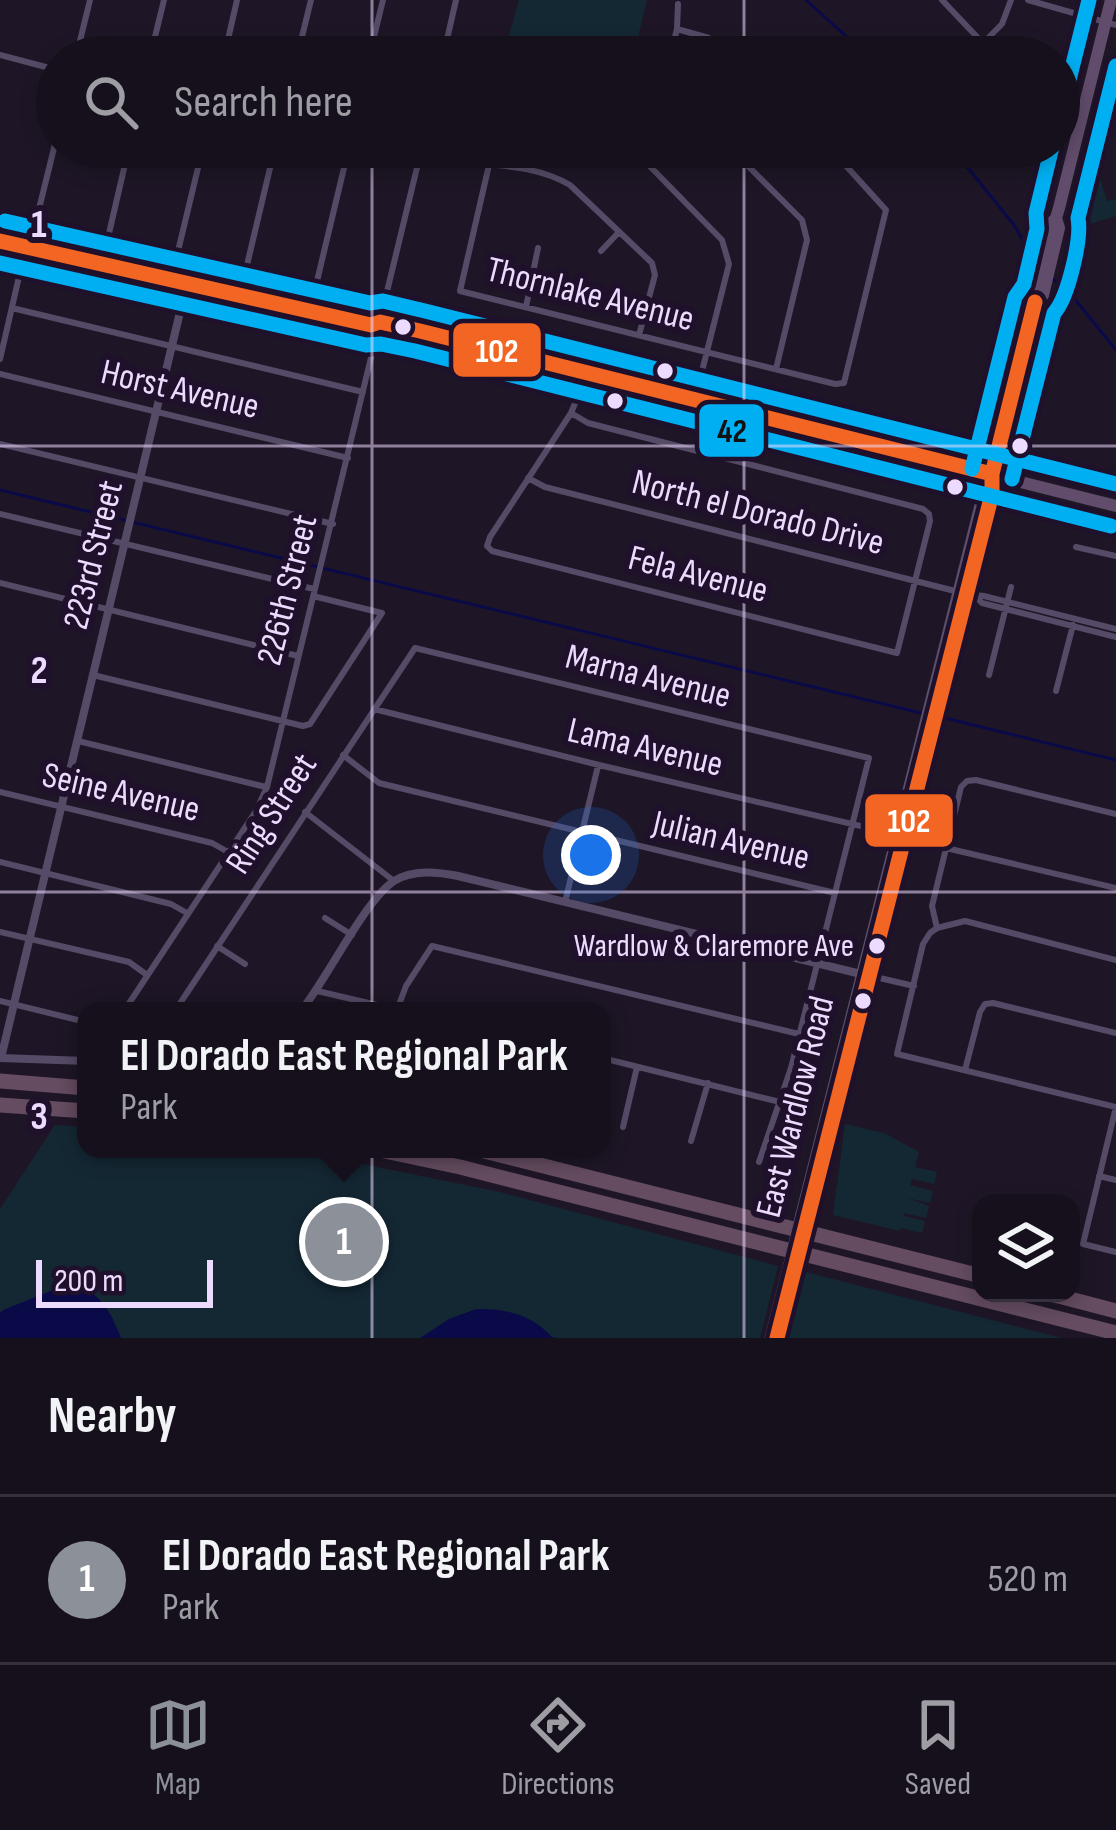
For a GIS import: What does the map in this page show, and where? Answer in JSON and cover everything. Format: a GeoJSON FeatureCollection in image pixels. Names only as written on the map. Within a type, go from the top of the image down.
{"type":"FeatureCollection","features":[{"type":"Feature","properties":{"kind":"highway"},"geometry":{"type":"LineString","coordinates":[[0,1081],[77,1087]]}},
{"type":"Feature","properties":{"kind":"highway"},"geometry":{"type":"LineString","coordinates":[[0,1105],[77,1110]]}},
{"type":"Feature","properties":{"kind":"highway"},"geometry":{"type":"LineString","coordinates":[[414,1158],[1116,1322]]}},
{"type":"Feature","properties":{"kind":"highway"},"geometry":{"type":"LineString","coordinates":[[512,1158],[972,1274]]}},
{"type":"Feature","properties":{"kind":"highway"},"geometry":{"type":"LineString","coordinates":[[521,1183],[548,1180],[972,1288]]}},
{"type":"Feature","properties":{"kind":"highway"},"geometry":{"type":"LineString","coordinates":[[1030,1302],[1116,1322]]}},
{"type":"Feature","properties":{"kind":"highway"},"geometry":{"type":"LineString","coordinates":[[1080,1302],[1116,1322]]}},
{"type":"Feature","properties":{"kind":"main road","name":"East Wardlow Road"},"geometry":{"type":"LineString","coordinates":[[1080,133],[1111,24],[1111,0]]}},
{"type":"Feature","properties":{"kind":"main road","name":"East Wardlow Road"},"geometry":{"type":"LineString","coordinates":[[773,1338],[935,697],[992,494],[992,474],[1035,302],[1032,292],[1048,227],[1056,218],[1070,168]]}},
{"type":"Feature","properties":{"kind":"main road"},"geometry":{"type":"LineString","coordinates":[[0,232],[28,243],[311,307],[374,316],[380,322],[1116,506]]}},
{"type":"Feature","properties":{"kind":"main road"},"geometry":{"type":"LineString","coordinates":[[0,241],[104,255],[172,275]]}},
{"type":"Feature","properties":{"kind":"main road"},"geometry":{"type":"LineString","coordinates":[[188,279],[242,286],[311,307]]}},
{"type":"Feature","properties":{"kind":"street"},"geometry":{"type":"LineString","coordinates":[[81,36],[90,0]]}},
{"type":"Feature","properties":{"kind":"street"},"geometry":{"type":"LineString","coordinates":[[155,36],[164,0]]}},
{"type":"Feature","properties":{"kind":"street"},"geometry":{"type":"LineString","coordinates":[[229,36],[237,0]]}},
{"type":"Feature","properties":{"kind":"street"},"geometry":{"type":"LineString","coordinates":[[302,36],[311,0]]}},
{"type":"Feature","properties":{"kind":"street"},"geometry":{"type":"LineString","coordinates":[[374,36],[382,0]]}},
{"type":"Feature","properties":{"kind":"street"},"geometry":{"type":"LineString","coordinates":[[448,36],[456,0]]}},
{"type":"Feature","properties":{"kind":"street"},"geometry":{"type":"LineString","coordinates":[[943,0],[976,36]]}},
{"type":"Feature","properties":{"kind":"street"},"geometry":{"type":"LineString","coordinates":[[990,36],[1002,24],[1011,0]]}},
{"type":"Feature","properties":{"kind":"street"},"geometry":{"type":"LineString","coordinates":[[1028,0],[1111,24]]}},
{"type":"Feature","properties":{"kind":"street"},"geometry":{"type":"LineString","coordinates":[[675,36],[678,4]]}},
{"type":"Feature","properties":{"kind":"street"},"geometry":{"type":"LineString","coordinates":[[677,29],[702,36]]}},
{"type":"Feature","properties":{"kind":"street"},"geometry":{"type":"LineString","coordinates":[[0,55],[36,64]]}},
{"type":"Feature","properties":{"kind":"street"},"geometry":{"type":"LineString","coordinates":[[0,359],[4,320],[12,308],[48,168]]}},
{"type":"Feature","properties":{"kind":"street"},"geometry":{"type":"LineString","coordinates":[[104,255],[124,168]]}},
{"type":"Feature","properties":{"kind":"street"},"geometry":{"type":"LineString","coordinates":[[172,275],[198,168]]}},
{"type":"Feature","properties":{"kind":"street"},"geometry":{"type":"LineString","coordinates":[[242,286],[270,168]]}},
{"type":"Feature","properties":{"kind":"street"},"geometry":{"type":"LineString","coordinates":[[311,307],[344,168]]}},
{"type":"Feature","properties":{"kind":"street","name":"226th Street"},"geometry":{"type":"LineString","coordinates":[[130,1002],[256,811],[267,787],[417,168]]}},
{"type":"Feature","properties":{"kind":"street","name":"Thornlake Avenue"},"geometry":{"type":"LineString","coordinates":[[488,168],[460,291],[844,383],[886,210],[848,168]]}},
{"type":"Feature","properties":{"kind":"street"},"geometry":{"type":"LineString","coordinates":[[520,168],[559,178],[652,263],[655,275],[640,335]]}},
{"type":"Feature","properties":{"kind":"street"},"geometry":{"type":"LineString","coordinates":[[653,168],[722,240],[729,264],[695,399]]}},
{"type":"Feature","properties":{"kind":"street"},"geometry":{"type":"LineString","coordinates":[[750,168],[802,220],[807,240],[776,369]]}},
{"type":"Feature","properties":{"kind":"street"},"geometry":{"type":"LineString","coordinates":[[601,251],[620,232]]}},
{"type":"Feature","properties":{"kind":"street"},"geometry":{"type":"LineString","coordinates":[[526,307],[538,248]]}},
{"type":"Feature","properties":{"kind":"street","name":"223rd Street"},"geometry":{"type":"LineString","coordinates":[[0,1058],[188,279]]}},
{"type":"Feature","properties":{"kind":"street"},"geometry":{"type":"LineString","coordinates":[[12,308],[363,392]]}},
{"type":"Feature","properties":{"kind":"street"},"geometry":{"type":"LineString","coordinates":[[528,478],[572,412],[588,372]]}},
{"type":"Feature","properties":{"kind":"street","name":"Horst Avenue"},"geometry":{"type":"LineString","coordinates":[[0,374],[348,458]]}},
{"type":"Feature","properties":{"kind":"street"},"geometry":{"type":"LineString","coordinates":[[572,412],[589,423],[923,509],[929,521],[915,581]]}},
{"type":"Feature","properties":{"kind":"street"},"geometry":{"type":"LineString","coordinates":[[0,444],[332,524]]}},
{"type":"Feature","properties":{"kind":"street","name":"Fela Avenue"},"geometry":{"type":"LineString","coordinates":[[528,478],[488,546],[492,550],[897,653],[915,581]]}},
{"type":"Feature","properties":{"kind":"street","name":"North el Dorado Drive"},"geometry":{"type":"LineString","coordinates":[[528,478],[545,487],[967,594],[982,603],[1116,633]]}},
{"type":"Feature","properties":{"kind":"street"},"geometry":{"type":"LineString","coordinates":[[0,514],[382,613],[310,724],[303,726],[93,675]]}},
{"type":"Feature","properties":{"kind":"street"},"geometry":{"type":"LineString","coordinates":[[1076,547],[1116,556]]}},
{"type":"Feature","properties":{"kind":"street"},"geometry":{"type":"LineString","coordinates":[[0,583],[298,656]]}},
{"type":"Feature","properties":{"kind":"street"},"geometry":{"type":"LineString","coordinates":[[989,675],[1011,587]]}},
{"type":"Feature","properties":{"kind":"street"},"geometry":{"type":"LineString","coordinates":[[1056,691],[1074,622]]}},
{"type":"Feature","properties":{"kind":"street","name":"Ring Street"},"geometry":{"type":"LineString","coordinates":[[182,1002],[415,648]]}},
{"type":"Feature","properties":{"kind":"street","name":"Marna Avenue"},"geometry":{"type":"LineString","coordinates":[[415,648],[869,758],[852,825]]}},
{"type":"Feature","properties":{"kind":"street","name":"Lama Avenue"},"geometry":{"type":"LineString","coordinates":[[374,709],[900,836]]}},
{"type":"Feature","properties":{"kind":"street"},"geometry":{"type":"LineString","coordinates":[[78,741],[267,787]]}},
{"type":"Feature","properties":{"kind":"street","name":"Julian Avenue"},"geometry":{"type":"LineString","coordinates":[[344,755],[379,783],[835,893]]}},
{"type":"Feature","properties":{"kind":"street"},"geometry":{"type":"LineString","coordinates":[[565,902],[599,765]]}},
{"type":"Feature","properties":{"kind":"street"},"geometry":{"type":"LineString","coordinates":[[938,928],[932,906],[961,787],[967,781],[976,779],[1116,814]]}},
{"type":"Feature","properties":{"kind":"street","name":"Seine Avenue"},"geometry":{"type":"LineString","coordinates":[[0,792],[212,843],[228,852]]}},
{"type":"Feature","properties":{"kind":"street"},"geometry":{"type":"LineString","coordinates":[[305,812],[394,881]]}},
{"type":"Feature","properties":{"kind":"street"},"geometry":{"type":"LineString","coordinates":[[759,1162],[799,1034],[852,825]]}},
{"type":"Feature","properties":{"kind":"street"},"geometry":{"type":"LineString","coordinates":[[946,848],[1116,888]]}},
{"type":"Feature","properties":{"kind":"street"},"geometry":{"type":"LineString","coordinates":[[0,862],[171,904],[188,914]]}},
{"type":"Feature","properties":{"kind":"street"},"geometry":{"type":"LineString","coordinates":[[308,1002],[375,901],[394,881],[442,873],[914,986]]}},
{"type":"Feature","properties":{"kind":"street"},"geometry":{"type":"LineString","coordinates":[[325,918],[352,935]]}},
{"type":"Feature","properties":{"kind":"street"},"geometry":{"type":"LineString","coordinates":[[1116,960],[965,921],[938,928],[923,944],[897,1054],[1116,1107],[1083,1244],[1116,1252]]}},
{"type":"Feature","properties":{"kind":"street"},"geometry":{"type":"LineString","coordinates":[[0,932],[129,962],[147,975]]}},
{"type":"Feature","properties":{"kind":"street"},"geometry":{"type":"LineString","coordinates":[[217,946],[245,964]]}},
{"type":"Feature","properties":{"kind":"street"},"geometry":{"type":"LineString","coordinates":[[402,1002],[406,986],[431,946],[799,1034]]}},
{"type":"Feature","properties":{"kind":"street"},"geometry":{"type":"LineString","coordinates":[[317,991],[351,1002]]}},
{"type":"Feature","properties":{"kind":"street"},"geometry":{"type":"LineString","coordinates":[[0,1001],[77,1020]]}},
{"type":"Feature","properties":{"kind":"street"},"geometry":{"type":"LineString","coordinates":[[965,1070],[985,1004],[1116,1033]]}},
{"type":"Feature","properties":{"kind":"street"},"geometry":{"type":"LineString","coordinates":[[0,1058],[77,1061]]}},
{"type":"Feature","properties":{"kind":"street"},"geometry":{"type":"LineString","coordinates":[[611,1060],[780,1102]]}},
{"type":"Feature","properties":{"kind":"street"},"geometry":{"type":"LineString","coordinates":[[622,1127],[637,1066]]}},
{"type":"Feature","properties":{"kind":"street"},"geometry":{"type":"LineString","coordinates":[[691,1141],[708,1083]]}},
{"type":"Feature","properties":{"kind":"street"},"geometry":{"type":"LineString","coordinates":[[1099,1176],[1116,1180]]}},
{"type":"Feature","properties":{"kind":"shaded area"},"geometry":{"type":"Polygon","coordinates":[[[519,0],[647,0],[638,36],[509,36],[519,0]]]}},
{"type":"Feature","properties":{"kind":"shaded area"},"geometry":{"type":"Polygon","coordinates":[[[1089,142],[1107,201],[1116,199],[1116,216],[1073,229],[1071,215],[1089,142]]]}},
{"type":"Feature","properties":{"kind":"shaded area"},"geometry":{"type":"Polygon","coordinates":[[[845,1124],[884,1133],[919,1152],[915,1167],[937,1172],[934,1184],[912,1179],[910,1185],[933,1191],[930,1203],[907,1198],[929,1206],[926,1218],[904,1213],[925,1221],[922,1233],[833,1215],[845,1124]]]}},
{"type":"Feature","properties":{"kind":"shaded area"},"geometry":{"type":"Polygon","coordinates":[[[55,1125],[77,1126],[77,1158],[333,1158],[500,1192],[778,1266],[760,1338],[0,1338],[0,1209],[55,1125]]]}},
{"type":"Feature","properties":{"kind":"shaded area"},"geometry":{"type":"Polygon","coordinates":[[[802,1271],[1062,1338],[784,1338],[802,1271]]]}},
{"type":"Feature","properties":{"kind":"shaded area"},"geometry":{"type":"Polygon","coordinates":[[[68,1284],[88,1291],[102,1303],[121,1338],[0,1338],[3,1310],[68,1284]]]}},
{"type":"Feature","properties":{"kind":"shaded area"},"geometry":{"type":"Polygon","coordinates":[[[476,1309],[518,1314],[557,1338],[420,1338],[476,1309]]]}},
{"type":"Feature","properties":{"kind":"waterway"},"geometry":{"type":"LineString","coordinates":[[806,0],[846,36]]}},
{"type":"Feature","properties":{"kind":"waterway"},"geometry":{"type":"LineString","coordinates":[[968,168],[1014,225],[1035,261]]}},
{"type":"Feature","properties":{"kind":"waterway"},"geometry":{"type":"LineString","coordinates":[[1054,280],[1116,350]]}},
{"type":"Feature","properties":{"kind":"waterway"},"geometry":{"type":"LineString","coordinates":[[0,490],[925,714]]}},
{"type":"Feature","properties":{"kind":"waterway"},"geometry":{"type":"LineString","coordinates":[[941,717],[1116,760]]}},
{"type":"Feature","properties":{"kind":"transit line"},"geometry":{"type":"LineString","coordinates":[[1080,36],[1089,0]]}},
{"type":"Feature","properties":{"kind":"transit line","name":"42"},"geometry":{"type":"LineString","coordinates":[[1012,479],[1054,313],[1073,267],[1078,218],[1116,66]]}},
{"type":"Feature","properties":{"kind":"transit line"},"geometry":{"type":"LineString","coordinates":[[972,469],[1015,297],[1024,284],[1047,168]]}},
{"type":"Feature","properties":{"kind":"transit line"},"geometry":{"type":"LineString","coordinates":[[5,221],[370,303],[383,301],[1116,484]]}},
{"type":"Feature","properties":{"kind":"transit line","name":"102"},"geometry":{"type":"LineString","coordinates":[[0,241],[371,325],[380,322],[420,331],[992,474]]}},
{"type":"Feature","properties":{"kind":"transit line","name":"42"},"geometry":{"type":"LineString","coordinates":[[0,263],[366,345],[415,351],[1111,526]]}},
{"type":"Feature","properties":{"kind":"transit line","name":"102"},"geometry":{"type":"LineString","coordinates":[[777,1338],[992,494],[992,474],[1035,302]]}},
{"type":"Feature","properties":{"kind":"place","name":"Wardlow & Claremore Ave"},"geometry":{"type":"Point","coordinates":[877,946]}},
{"type":"Feature","properties":{"kind":"place","name":"El Dorado East Regional Park"},"geometry":{"type":"Point","coordinates":[344,1242]}}]}
